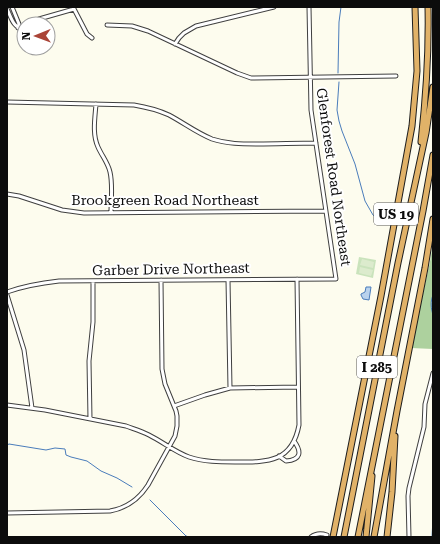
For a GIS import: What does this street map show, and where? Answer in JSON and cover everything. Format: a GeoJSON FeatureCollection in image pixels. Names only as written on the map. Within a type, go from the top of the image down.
{"type":"FeatureCollection","features":[{"type":"Feature","properties":{"kind":"highway","name":"US 19"},"geometry":{"type":"LineString","coordinates":[[333,537],[381,296],[412,126],[417,71],[416,23],[414,7]]}},
{"type":"Feature","properties":{"kind":"highway"},"geometry":{"type":"LineString","coordinates":[[418,170],[424,118],[428,56],[428,7]]}},
{"type":"Feature","properties":{"kind":"highway","name":"I 285"},"geometry":{"type":"LineString","coordinates":[[344,537],[398,263],[426,133],[433,87]]}},
{"type":"Feature","properties":{"kind":"highway","name":"I 285"},"geometry":{"type":"LineString","coordinates":[[358,537],[433,154]]}},
{"type":"Feature","properties":{"kind":"highway","name":"US 19"},"geometry":{"type":"LineString","coordinates":[[397,410],[433,220]]}},
{"type":"Feature","properties":{"kind":"highway"},"geometry":{"type":"LineString","coordinates":[[374,537],[397,410]]}},
{"type":"Feature","properties":{"kind":"highway"},"geometry":{"type":"LineString","coordinates":[[387,537],[392,492],[397,410]]}},
{"type":"Feature","properties":{"kind":"highway"},"geometry":{"type":"LineString","coordinates":[[366,537],[372,484],[373,457]]}},
{"type":"Feature","properties":{"kind":"street"},"geometry":{"type":"LineString","coordinates":[[12,7],[16,17]]}},
{"type":"Feature","properties":{"kind":"street"},"geometry":{"type":"LineString","coordinates":[[176,44],[184,33],[196,26],[274,7]]}},
{"type":"Feature","properties":{"kind":"street","name":"Glenforest Road Northeast"},"geometry":{"type":"LineString","coordinates":[[309,7],[311,110],[336,279]]}},
{"type":"Feature","properties":{"kind":"street"},"geometry":{"type":"LineString","coordinates":[[7,8],[16,26]]}},
{"type":"Feature","properties":{"kind":"street"},"geometry":{"type":"LineString","coordinates":[[49,16],[74,8],[87,34],[92,38]]}},
{"type":"Feature","properties":{"kind":"street"},"geometry":{"type":"LineString","coordinates":[[107,25],[125,25],[148,31],[245,76],[257,78],[396,76]]}},
{"type":"Feature","properties":{"kind":"street"},"geometry":{"type":"LineString","coordinates":[[7,102],[134,105],[169,115],[203,135],[227,142],[239,144],[316,143]]}},
{"type":"Feature","properties":{"kind":"street"},"geometry":{"type":"LineString","coordinates":[[96,104],[95,136],[98,147],[107,163],[110,173],[111,212]]}},
{"type":"Feature","properties":{"kind":"street","name":"Brookgreen Road Northeast"},"geometry":{"type":"LineString","coordinates":[[7,194],[19,196],[69,212],[84,213],[326,211]]}},
{"type":"Feature","properties":{"kind":"street"},"geometry":{"type":"LineString","coordinates":[[7,405],[32,408],[136,429],[190,457],[212,462],[262,462],[271,460],[288,450],[294,441],[299,425],[297,279]]}},
{"type":"Feature","properties":{"kind":"street","name":"Garber Drive Northeast"},"geometry":{"type":"LineString","coordinates":[[7,292],[25,286],[59,281],[336,279]]}},
{"type":"Feature","properties":{"kind":"street"},"geometry":{"type":"LineString","coordinates":[[7,513],[104,512],[124,507],[143,493],[175,436],[177,426],[177,416],[165,384],[162,369],[161,280]]}},
{"type":"Feature","properties":{"kind":"street"},"geometry":{"type":"LineString","coordinates":[[228,280],[230,388]]}},
{"type":"Feature","properties":{"kind":"street"},"geometry":{"type":"LineString","coordinates":[[90,419],[89,361],[93,322],[93,281]]}},
{"type":"Feature","properties":{"kind":"street"},"geometry":{"type":"LineString","coordinates":[[7,295],[24,350],[32,408]]}},
{"type":"Feature","properties":{"kind":"street"},"geometry":{"type":"LineString","coordinates":[[409,537],[409,488],[424,427],[425,404],[433,373]]}},
{"type":"Feature","properties":{"kind":"street"},"geometry":{"type":"LineString","coordinates":[[174,406],[230,388],[298,387]]}},
{"type":"Feature","properties":{"kind":"street"},"geometry":{"type":"LineString","coordinates":[[279,456],[286,461],[293,461],[298,457],[299,447],[294,441]]}},
{"type":"Feature","properties":{"kind":"street"},"geometry":{"type":"LineString","coordinates":[[311,537],[317,534],[327,535]]}},
{"type":"Feature","properties":{"kind":"green space"},"geometry":{"type":"Polygon","coordinates":[[[433,243],[433,349],[411,348],[430,262],[433,243]]]}},
{"type":"Feature","properties":{"kind":"green space"},"geometry":{"type":"Polygon","coordinates":[[[359,257],[376,260],[373,278],[356,274],[359,257]]]}},
{"type":"Feature","properties":{"kind":"green space"},"geometry":{"type":"Polygon","coordinates":[[[362,259],[374,262],[373,268],[360,265],[362,259]]]}},
{"type":"Feature","properties":{"kind":"green space"},"geometry":{"type":"Polygon","coordinates":[[[360,267],[373,270],[371,276],[359,273],[360,267]]]}},
{"type":"Feature","properties":{"kind":"water"},"geometry":{"type":"Polygon","coordinates":[[[366,287],[371,287],[369,300],[363,299],[361,295],[365,292],[366,287]]]}},
{"type":"Feature","properties":{"kind":"waterway"},"geometry":{"type":"LineString","coordinates":[[338,73],[339,22],[341,7]]}},
{"type":"Feature","properties":{"kind":"waterway"},"geometry":{"type":"LineString","coordinates":[[339,82],[337,110],[342,131],[355,164],[365,201],[373,215],[385,224]]}},
{"type":"Feature","properties":{"kind":"waterway"},"geometry":{"type":"LineString","coordinates":[[433,295],[431,300],[433,315]]}},
{"type":"Feature","properties":{"kind":"waterway"},"geometry":{"type":"LineString","coordinates":[[7,445],[9,444],[46,450],[55,448],[65,449],[66,455],[87,461],[101,471],[132,487]]}},
{"type":"Feature","properties":{"kind":"waterway"},"geometry":{"type":"LineString","coordinates":[[150,500],[186,536],[189,537]]}},
{"type":"Feature","properties":{"kind":"waterway"},"geometry":{"type":"LineString","coordinates":[[432,537],[433,519]]}}]}
